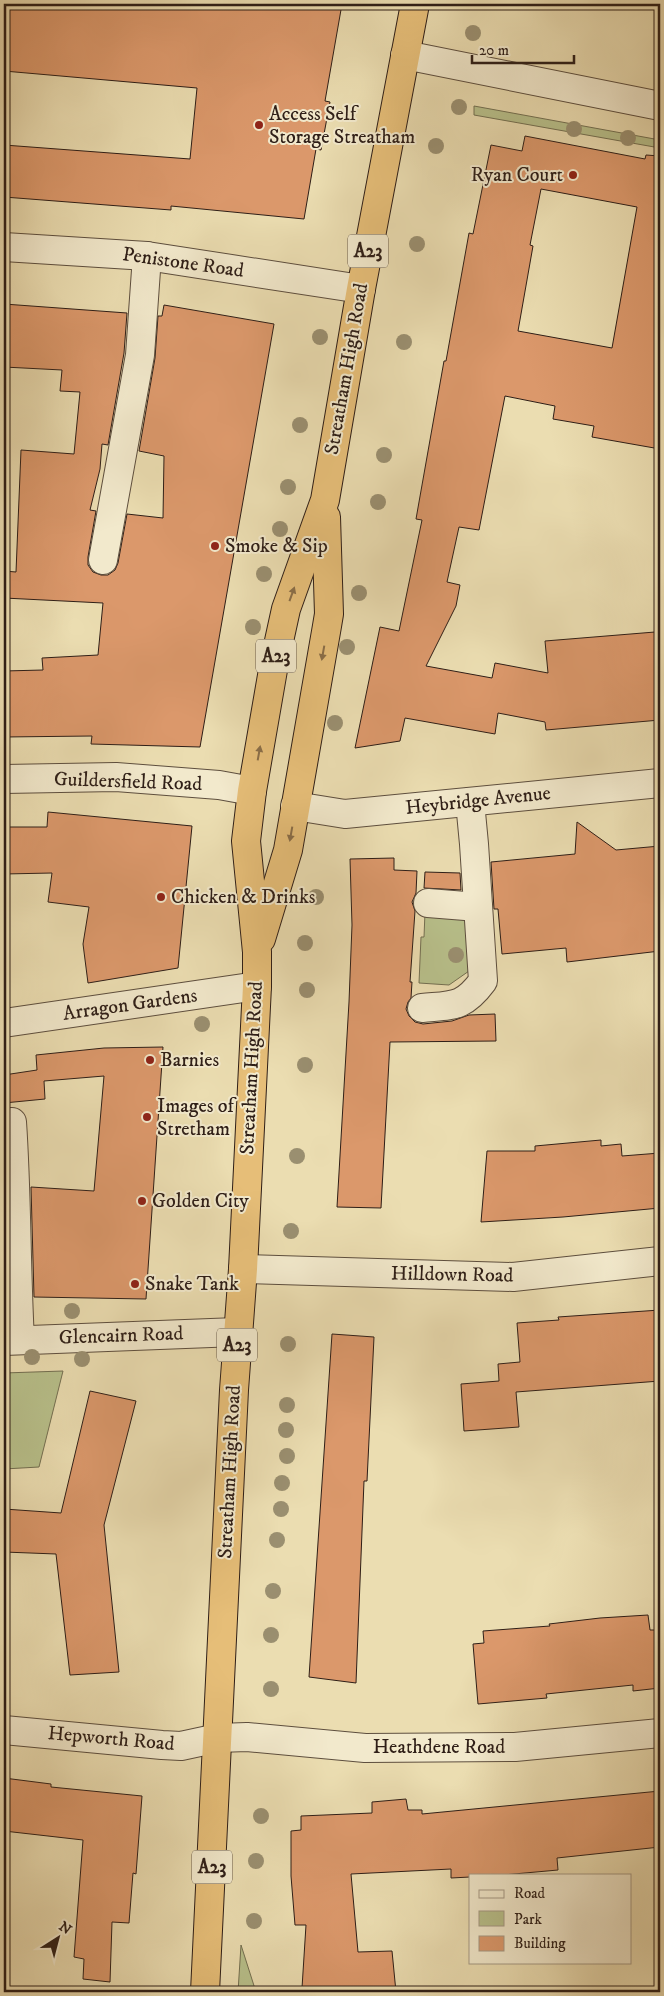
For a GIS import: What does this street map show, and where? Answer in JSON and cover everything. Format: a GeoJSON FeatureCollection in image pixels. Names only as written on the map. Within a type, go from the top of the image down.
{"type":"FeatureCollection","features":[{"type":"Feature","properties":{"kind":"highway","name":"Streatham High Road"},"geometry":{"type":"LineString","coordinates":[[206,1992],[237,1332],[243,1269],[256,986],[257,952],[246,841],[252,791],[274,664],[286,609],[325,500],[361,289],[415,4]]}},
{"type":"Feature","properties":{"kind":"highway","name":"Streatham High Road"},"geometry":{"type":"LineString","coordinates":[[257,952],[288,850],[329,614],[325,500]]}},
{"type":"Feature","properties":{"kind":"street"},"geometry":{"type":"LineString","coordinates":[[405,55],[660,106]]}},
{"type":"Feature","properties":{"kind":"street","name":"Penistone Road"},"geometry":{"type":"LineString","coordinates":[[4,247],[147,256],[361,289]]}},
{"type":"Feature","properties":{"kind":"street"},"geometry":{"type":"LineString","coordinates":[[104,560],[140,355],[147,256]]}},
{"type":"Feature","properties":{"kind":"street","name":"Guildersfield Road"},"geometry":{"type":"LineString","coordinates":[[4,779],[116,777],[218,785],[252,791]]}},
{"type":"Feature","properties":{"kind":"street","name":"Heybridge Avenue"},"geometry":{"type":"LineString","coordinates":[[295,806],[345,814],[660,783]]}},
{"type":"Feature","properties":{"kind":"street"},"geometry":{"type":"LineString","coordinates":[[422,1008],[457,1005],[473,994],[483,981],[470,802]]}},
{"type":"Feature","properties":{"kind":"street"},"geometry":{"type":"LineString","coordinates":[[428,903],[478,907]]}},
{"type":"Feature","properties":{"kind":"street","name":"Arragon Gardens"},"geometry":{"type":"LineString","coordinates":[[4,1023],[256,986]]}},
{"type":"Feature","properties":{"kind":"street"},"geometry":{"type":"LineString","coordinates":[[12,1122],[16,1184],[16,1272],[12,1340]]}},
{"type":"Feature","properties":{"kind":"street","name":"Hilldown Road"},"geometry":{"type":"LineString","coordinates":[[243,1269],[513,1277],[660,1261]]}},
{"type":"Feature","properties":{"kind":"street","name":"Glencairn Road"},"geometry":{"type":"LineString","coordinates":[[12,1340],[237,1332]]}},
{"type":"Feature","properties":{"kind":"street","name":"Hepworth Road"},"geometry":{"type":"LineString","coordinates":[[4,1730],[182,1746],[218,1738]]}},
{"type":"Feature","properties":{"kind":"street","name":"Heathdene Road"},"geometry":{"type":"LineString","coordinates":[[218,1738],[247,1738],[365,1748],[515,1747],[660,1733]]}},
{"type":"Feature","properties":{"kind":"green space"},"geometry":{"type":"Polygon","coordinates":[[[474,106],[660,140],[660,148],[474,115],[474,106]]]}},
{"type":"Feature","properties":{"kind":"green space"},"geometry":{"type":"Polygon","coordinates":[[[425,912],[470,915],[469,971],[449,985],[419,983],[421,937],[424,937],[425,912]]]}},
{"type":"Feature","properties":{"kind":"green space"},"geometry":{"type":"Polygon","coordinates":[[[63,1371],[39,1467],[4,1469],[4,1373],[63,1371]]]}},
{"type":"Feature","properties":{"kind":"green space"},"geometry":{"type":"Polygon","coordinates":[[[241,1945],[256,1992],[238,1992],[241,1945]]]}},
{"type":"Feature","properties":{"kind":"building","name":"Access Self Storage Streatham"},"geometry":{"type":"Polygon","coordinates":[[[4,4],[342,4],[325,101],[330,102],[321,150],[316,149],[304,219],[171,206],[171,210],[4,197],[4,145],[190,159],[197,88],[4,71],[4,4]]]}},
{"type":"Feature","properties":{"kind":"building"},"geometry":{"type":"Polygon","coordinates":[[[525,136],[645,159],[646,155],[660,156],[660,449],[592,437],[594,426],[553,419],[555,406],[505,396],[479,530],[459,527],[447,582],[460,585],[456,606],[426,666],[492,678],[495,663],[548,673],[545,641],[655,632],[658,673],[660,673],[660,720],[546,730],[545,722],[498,713],[495,734],[405,718],[400,741],[355,748],[380,627],[399,631],[422,520],[416,519],[444,361],[446,361],[469,233],[473,234],[491,145],[522,151],[525,136]],[[541,189],[530,245],[533,246],[518,331],[612,348],[637,207],[541,189]]]}},
{"type":"Feature","properties":{"kind":"building"},"geometry":{"type":"Polygon","coordinates":[[[4,304],[127,313],[124,353],[108,445],[102,444],[100,469],[90,510],[96,511],[88,565],[93,572],[101,575],[108,575],[115,570],[118,563],[127,514],[163,518],[164,456],[139,451],[155,358],[158,316],[162,316],[164,305],[274,324],[200,747],[91,744],[92,736],[4,737],[4,671],[43,670],[42,658],[98,655],[103,603],[4,598],[4,571],[16,572],[21,450],[74,454],[80,392],[60,391],[62,370],[4,367],[4,304]]]}},
{"type":"Feature","properties":{"kind":"building"},"geometry":{"type":"Polygon","coordinates":[[[48,812],[192,826],[178,968],[88,983],[83,944],[89,907],[48,902],[52,873],[4,874],[4,827],[47,827],[48,812]]]}},
{"type":"Feature","properties":{"kind":"building"},"geometry":{"type":"Polygon","coordinates":[[[577,822],[616,850],[660,846],[660,951],[567,962],[566,948],[502,954],[498,909],[494,909],[491,862],[575,854],[577,822]]]}},
{"type":"Feature","properties":{"kind":"building"},"geometry":{"type":"Polygon","coordinates":[[[394,858],[394,870],[417,871],[416,893],[412,902],[415,911],[410,982],[412,982],[411,998],[406,1009],[409,1016],[415,1022],[423,1024],[452,1021],[469,1015],[495,1014],[496,1041],[390,1042],[381,1208],[337,1207],[352,925],[350,859],[394,858]]]}},
{"type":"Feature","properties":{"kind":"building"},"geometry":{"type":"Polygon","coordinates":[[[425,872],[460,873],[461,890],[424,888],[425,872]]]}},
{"type":"Feature","properties":{"kind":"building"},"geometry":{"type":"Polygon","coordinates":[[[163,1047],[146,1299],[34,1297],[31,1187],[94,1191],[104,1076],[44,1081],[45,1099],[4,1103],[4,1075],[37,1070],[36,1055],[104,1048],[163,1047]]]}},
{"type":"Feature","properties":{"kind":"building"},"geometry":{"type":"Polygon","coordinates":[[[601,1140],[601,1146],[621,1144],[622,1156],[660,1153],[660,1208],[481,1222],[487,1151],[535,1151],[535,1146],[601,1140]]]}},
{"type":"Feature","properties":{"kind":"building"},"geometry":{"type":"Polygon","coordinates":[[[660,1310],[660,1381],[516,1392],[519,1427],[464,1431],[461,1384],[499,1381],[498,1364],[520,1362],[517,1323],[559,1320],[558,1317],[660,1310]]]}},
{"type":"Feature","properties":{"kind":"building"},"geometry":{"type":"Polygon","coordinates":[[[332,1334],[374,1337],[367,1481],[364,1481],[356,1683],[309,1677],[332,1334]]]}},
{"type":"Feature","properties":{"kind":"building"},"geometry":{"type":"Polygon","coordinates":[[[90,1391],[136,1401],[104,1525],[119,1672],[70,1675],[56,1554],[4,1552],[4,1509],[61,1513],[90,1391]]]}},
{"type":"Feature","properties":{"kind":"building"},"geometry":{"type":"Polygon","coordinates":[[[648,1615],[650,1630],[660,1630],[660,1688],[633,1691],[633,1685],[546,1694],[547,1698],[478,1704],[473,1644],[484,1643],[483,1631],[550,1626],[549,1624],[600,1618],[648,1615]]]}},
{"type":"Feature","properties":{"kind":"building"},"geometry":{"type":"Polygon","coordinates":[[[4,1778],[51,1784],[51,1787],[142,1796],[136,1874],[133,1873],[129,1923],[112,1922],[110,1982],[83,1979],[84,1959],[74,1957],[83,1840],[4,1831],[4,1778]]]}},
{"type":"Feature","properties":{"kind":"building"},"geometry":{"type":"Polygon","coordinates":[[[660,1791],[660,1847],[557,1858],[558,1870],[514,1874],[469,1874],[469,1877],[451,1878],[451,1869],[351,1874],[358,1952],[392,1951],[396,1992],[315,1992],[315,1988],[302,1988],[306,1925],[295,1925],[291,1876],[291,1831],[301,1830],[301,1816],[372,1813],[372,1802],[406,1799],[408,1810],[422,1810],[422,1814],[660,1791]]]}},
{"type":"Feature","properties":{"kind":"place","name":"Access Self Storage Streatham"},"geometry":{"type":"Point","coordinates":[259,125]}},
{"type":"Feature","properties":{"kind":"place","name":"Ryan Court"},"geometry":{"type":"Point","coordinates":[573,175]}},
{"type":"Feature","properties":{"kind":"place","name":"Smoke & Sip"},"geometry":{"type":"Point","coordinates":[215,546]}},
{"type":"Feature","properties":{"kind":"place","name":"Chicken & Drinks"},"geometry":{"type":"Point","coordinates":[161,897]}},
{"type":"Feature","properties":{"kind":"place","name":"Barnies"},"geometry":{"type":"Point","coordinates":[150,1060]}},
{"type":"Feature","properties":{"kind":"place","name":"Images of Stretham"},"geometry":{"type":"Point","coordinates":[147,1117]}},
{"type":"Feature","properties":{"kind":"place","name":"Golden City"},"geometry":{"type":"Point","coordinates":[142,1201]}},
{"type":"Feature","properties":{"kind":"place","name":"Snake Tank"},"geometry":{"type":"Point","coordinates":[135,1284]}}]}
